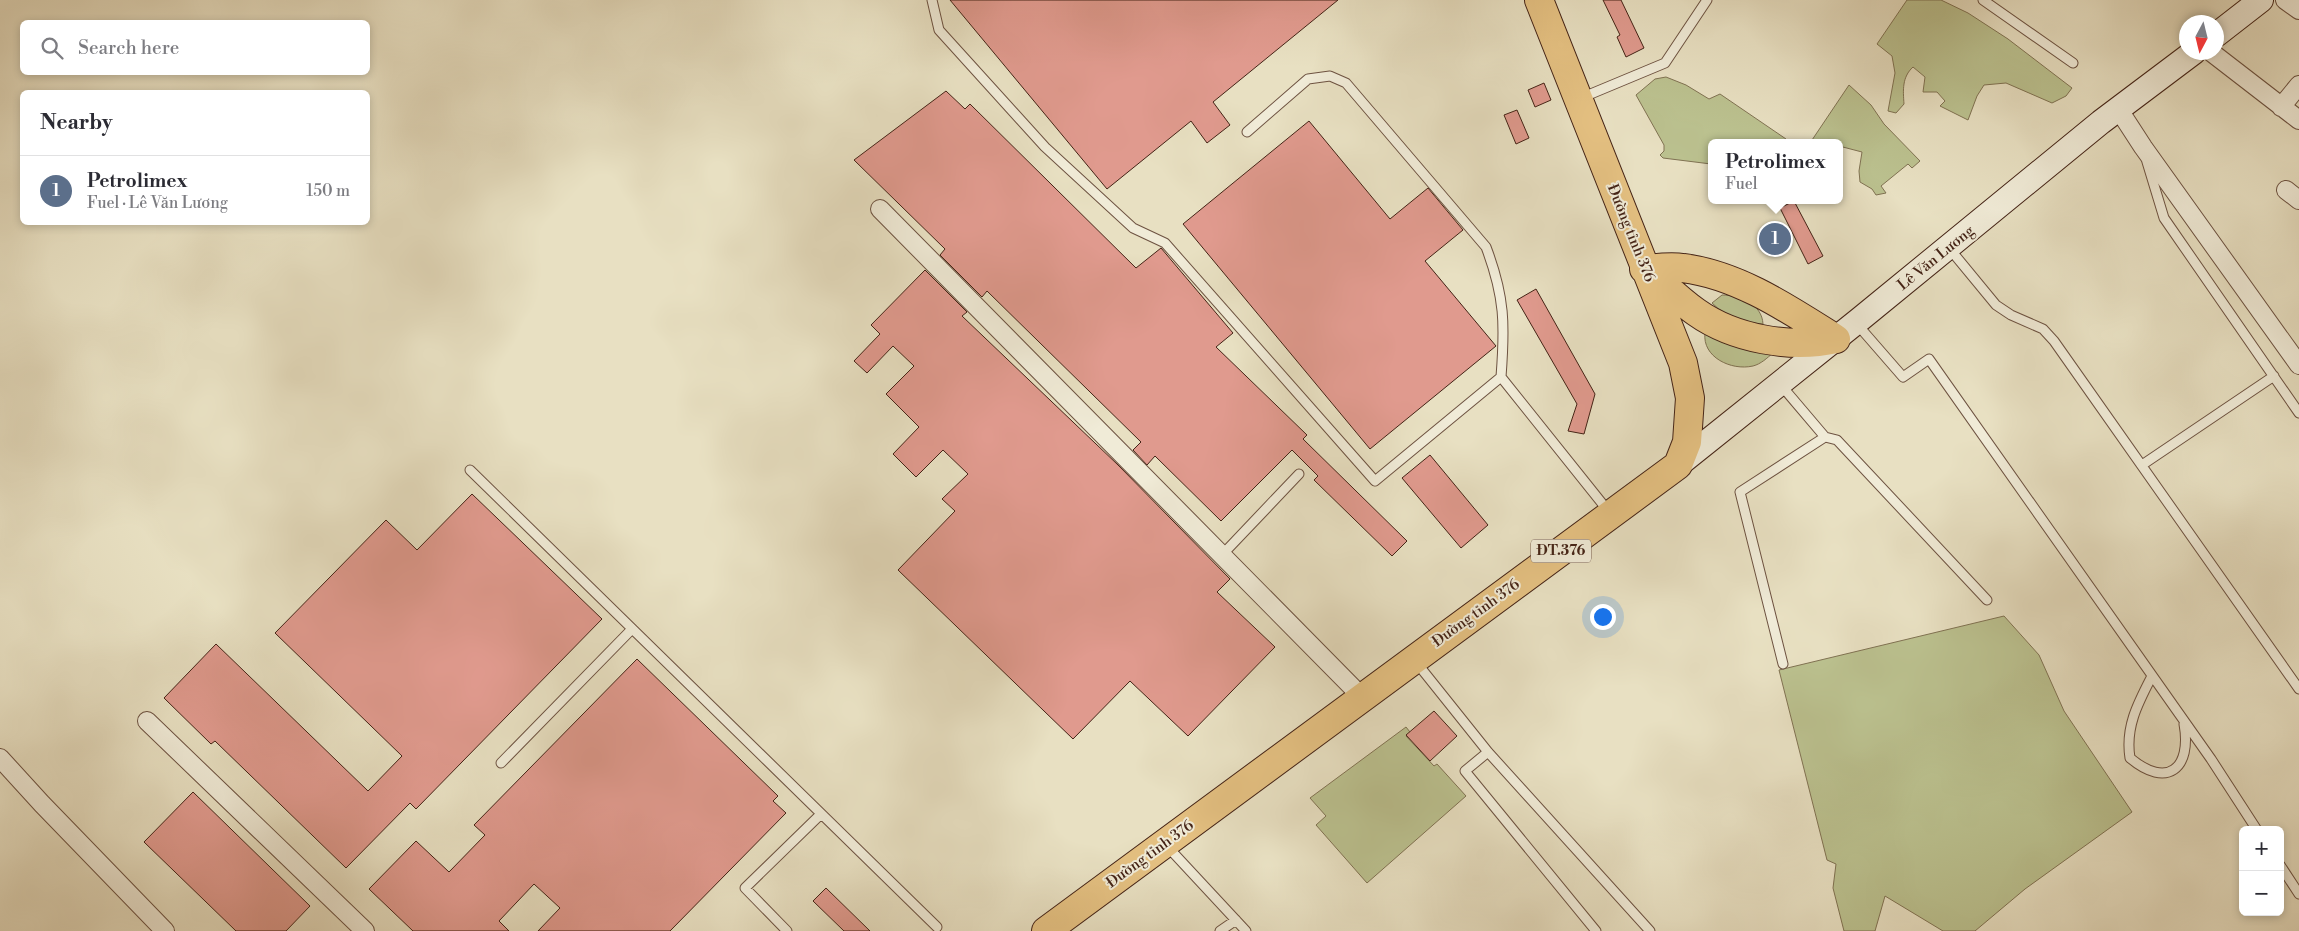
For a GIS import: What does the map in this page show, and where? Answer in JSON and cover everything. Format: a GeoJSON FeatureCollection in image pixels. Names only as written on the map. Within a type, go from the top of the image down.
{"type":"FeatureCollection","features":[{"type":"Feature","properties":{"kind":"main road","name":"Đường tỉnh 376"},"geometry":{"type":"LineString","coordinates":[[1046,931],[1678,465],[1687,442],[1690,398],[1683,363],[1644,269],[1539,0]]}},
{"type":"Feature","properties":{"kind":"main road"},"geometry":{"type":"LineString","coordinates":[[2224,29],[2261,0]]}},
{"type":"Feature","properties":{"kind":"main road","name":"Lê Văn Lương"},"geometry":{"type":"LineString","coordinates":[[1678,465],[1949,248],[2101,122],[2184,60]]}},
{"type":"Feature","properties":{"kind":"main road"},"geometry":{"type":"LineString","coordinates":[[1644,269],[1682,268],[1713,274],[1746,287],[1789,310],[1846,331]]}},
{"type":"Feature","properties":{"kind":"main road"},"geometry":{"type":"LineString","coordinates":[[1644,269],[1698,314],[1738,332],[1773,341],[1815,344],[1846,331]]}},
{"type":"Feature","properties":{"kind":"street"},"geometry":{"type":"LineString","coordinates":[[2285,0],[2299,10]]}},
{"type":"Feature","properties":{"kind":"street"},"geometry":{"type":"LineString","coordinates":[[2221,60],[2299,120]]}},
{"type":"Feature","properties":{"kind":"street"},"geometry":{"type":"LineString","coordinates":[[2282,107],[2299,85]]}},
{"type":"Feature","properties":{"kind":"street"},"geometry":{"type":"LineString","coordinates":[[2119,110],[2143,147],[2299,365]]}},
{"type":"Feature","properties":{"kind":"street"},"geometry":{"type":"LineString","coordinates":[[880,209],[1362,697]]}},
{"type":"Feature","properties":{"kind":"street"},"geometry":{"type":"LineString","coordinates":[[147,721],[365,931]]}},
{"type":"Feature","properties":{"kind":"street"},"geometry":{"type":"LineString","coordinates":[[0,758],[165,931]]}},
{"type":"Feature","properties":{"kind":"lane"},"geometry":{"type":"LineString","coordinates":[[932,0],[939,30],[1045,147],[1133,228],[1165,243],[1375,481],[1501,377]]}},
{"type":"Feature","properties":{"kind":"lane"},"geometry":{"type":"LineString","coordinates":[[1578,99],[1665,64],[1707,0]]}},
{"type":"Feature","properties":{"kind":"lane"},"geometry":{"type":"LineString","coordinates":[[1984,0],[2074,62]]}},
{"type":"Feature","properties":{"kind":"lane"},"geometry":{"type":"LineString","coordinates":[[1247,132],[1308,79],[1330,76],[1346,83],[1486,247],[1496,272],[1504,310],[1501,377],[1611,514]]}},
{"type":"Feature","properties":{"kind":"lane"},"geometry":{"type":"LineString","coordinates":[[2143,147],[2164,218],[2299,413]]}},
{"type":"Feature","properties":{"kind":"lane"},"geometry":{"type":"LineString","coordinates":[[1949,248],[1996,305],[2011,315],[2043,329],[2054,341],[2299,689]]}},
{"type":"Feature","properties":{"kind":"lane"},"geometry":{"type":"LineString","coordinates":[[1846,331],[1904,378],[1928,359],[2184,721],[2254,826]]}},
{"type":"Feature","properties":{"kind":"lane"},"geometry":{"type":"LineString","coordinates":[[2142,465],[2274,376]]}},
{"type":"Feature","properties":{"kind":"lane"},"geometry":{"type":"LineString","coordinates":[[1780,384],[1824,437],[1838,440],[1988,600]]}},
{"type":"Feature","properties":{"kind":"lane"},"geometry":{"type":"LineString","coordinates":[[1783,664],[1740,492],[1824,437]]}},
{"type":"Feature","properties":{"kind":"lane"},"geometry":{"type":"LineString","coordinates":[[470,470],[937,927]]}},
{"type":"Feature","properties":{"kind":"lane"},"geometry":{"type":"LineString","coordinates":[[1222,556],[1299,474]]}},
{"type":"Feature","properties":{"kind":"lane"},"geometry":{"type":"LineString","coordinates":[[502,763],[632,628]]}},
{"type":"Feature","properties":{"kind":"lane"},"geometry":{"type":"LineString","coordinates":[[1414,660],[1488,752],[1650,931]]}},
{"type":"Feature","properties":{"kind":"lane"},"geometry":{"type":"LineString","coordinates":[[2152,676],[2133,715],[2127,742],[2130,758],[2142,768],[2159,773],[2178,767],[2185,757],[2187,740],[2184,721]]}},
{"type":"Feature","properties":{"kind":"lane"},"geometry":{"type":"LineString","coordinates":[[1488,752],[1465,771],[1596,931]]}},
{"type":"Feature","properties":{"kind":"lane"},"geometry":{"type":"LineString","coordinates":[[787,931],[745,888],[821,814]]}},
{"type":"Feature","properties":{"kind":"lane"},"geometry":{"type":"LineString","coordinates":[[1164,843],[1246,931]]}},
{"type":"Feature","properties":{"kind":"lane"},"geometry":{"type":"LineString","coordinates":[[2284,871],[2299,894]]}},
{"type":"Feature","properties":{"kind":"lane"},"geometry":{"type":"LineString","coordinates":[[1220,931],[1236,920]]}},
{"type":"Feature","properties":{"kind":"green space"},"geometry":{"type":"Polygon","coordinates":[[[1907,0],[1941,0],[1968,13],[2008,39],[2072,88],[2066,96],[2052,103],[2006,83],[1984,85],[1977,96],[1968,120],[1940,106],[1945,101],[1937,92],[1923,92],[1925,77],[1913,67],[1905,79],[1904,104],[1896,113],[1888,111],[1895,73],[1892,56],[1877,44],[1907,0]]]}},
{"type":"Feature","properties":{"kind":"green space"},"geometry":{"type":"Polygon","coordinates":[[[1666,77],[1686,85],[1709,99],[1720,94],[1786,139],[1708,139],[1708,164],[1663,158],[1660,155],[1664,151],[1664,145],[1636,95],[1655,79],[1666,77]]]}},
{"type":"Feature","properties":{"kind":"green space"},"geometry":{"type":"Polygon","coordinates":[[[1849,85],[1871,105],[1884,124],[1920,161],[1912,168],[1908,164],[1881,186],[1886,193],[1876,195],[1872,189],[1860,182],[1859,171],[1862,152],[1843,147],[1843,139],[1813,139],[1849,85]]]}},
{"type":"Feature","properties":{"kind":"green space"},"geometry":{"type":"Polygon","coordinates":[[[1722,295],[1729,295],[1749,302],[1759,311],[1763,324],[1742,321],[1729,316],[1717,308],[1712,303],[1722,295]]]}},
{"type":"Feature","properties":{"kind":"green space"},"geometry":{"type":"Polygon","coordinates":[[[1705,333],[1741,348],[1773,353],[1753,366],[1744,367],[1727,364],[1713,355],[1708,349],[1705,342],[1705,333]]]}},
{"type":"Feature","properties":{"kind":"green space"},"geometry":{"type":"Polygon","coordinates":[[[2004,616],[2039,655],[2064,711],[2132,812],[2025,889],[1975,931],[1943,931],[1885,896],[1875,931],[1844,931],[1833,888],[1836,864],[1827,860],[1779,670],[2004,616]]]}},
{"type":"Feature","properties":{"kind":"green space"},"geometry":{"type":"Polygon","coordinates":[[[1406,727],[1410,732],[1406,736],[1434,766],[1437,764],[1466,796],[1367,883],[1316,825],[1326,816],[1310,798],[1406,727]]]}},
{"type":"Feature","properties":{"kind":"building"},"geometry":{"type":"Polygon","coordinates":[[[950,0],[1338,0],[1213,102],[1230,125],[1207,143],[1191,121],[1107,189],[950,0]]]}},
{"type":"Feature","properties":{"kind":"building"},"geometry":{"type":"Polygon","coordinates":[[[1603,0],[1621,0],[1644,48],[1626,57],[1617,37],[1620,35],[1603,0]]]}},
{"type":"Feature","properties":{"kind":"building"},"geometry":{"type":"Polygon","coordinates":[[[1544,83],[1551,100],[1535,107],[1528,90],[1544,83]]]}},
{"type":"Feature","properties":{"kind":"building"},"geometry":{"type":"Polygon","coordinates":[[[946,91],[965,109],[970,104],[1136,268],[1161,248],[1233,333],[1216,347],[1307,435],[1303,439],[1407,541],[1392,556],[1314,480],[1318,476],[1292,450],[1221,521],[1155,456],[1147,465],[1133,450],[1141,442],[987,291],[982,297],[940,255],[945,249],[854,160],[946,91]]]}},
{"type":"Feature","properties":{"kind":"building"},"geometry":{"type":"Polygon","coordinates":[[[1517,110],[1529,138],[1516,144],[1504,115],[1517,110]]]}},
{"type":"Feature","properties":{"kind":"building"},"geometry":{"type":"Polygon","coordinates":[[[1309,121],[1390,219],[1428,188],[1463,230],[1425,261],[1496,346],[1370,449],[1183,224],[1309,121]]]}},
{"type":"Feature","properties":{"kind":"building"},"geometry":{"type":"Polygon","coordinates":[[[1788,204],[1796,204],[1823,256],[1808,264],[1780,208],[1788,204]]]}},
{"type":"Feature","properties":{"kind":"building"},"geometry":{"type":"Polygon","coordinates":[[[925,270],[967,312],[962,316],[1118,465],[1230,579],[1217,592],[1275,647],[1188,736],[1130,681],[1073,739],[898,570],[955,511],[942,499],[968,474],[943,450],[916,477],[893,454],[919,427],[886,394],[914,366],[893,346],[867,373],[854,361],[880,334],[871,325],[925,270]]]}},
{"type":"Feature","properties":{"kind":"building"},"geometry":{"type":"Polygon","coordinates":[[[1536,289],[1595,394],[1584,434],[1568,431],[1577,404],[1517,300],[1536,289]]]}},
{"type":"Feature","properties":{"kind":"building"},"geometry":{"type":"Polygon","coordinates":[[[1430,455],[1488,525],[1461,548],[1402,478],[1430,455]]]}},
{"type":"Feature","properties":{"kind":"building"},"geometry":{"type":"Polygon","coordinates":[[[472,494],[602,619],[416,809],[410,803],[346,868],[215,741],[211,744],[164,698],[216,644],[368,791],[402,756],[275,633],[386,520],[417,550],[472,494]]]}},
{"type":"Feature","properties":{"kind":"building"},"geometry":{"type":"Polygon","coordinates":[[[637,659],[778,796],[773,801],[786,813],[670,931],[538,931],[560,908],[534,884],[499,921],[509,931],[413,931],[369,889],[416,841],[449,872],[485,835],[474,825],[637,659]]]}},
{"type":"Feature","properties":{"kind":"building"},"geometry":{"type":"Polygon","coordinates":[[[1434,711],[1457,736],[1430,761],[1406,735],[1434,711]]]}},
{"type":"Feature","properties":{"kind":"building"},"geometry":{"type":"Polygon","coordinates":[[[193,792],[310,906],[286,931],[236,931],[144,842],[193,792]]]}},
{"type":"Feature","properties":{"kind":"building"},"geometry":{"type":"Polygon","coordinates":[[[826,888],[870,931],[844,931],[813,901],[826,888]]]}},
{"type":"Feature","properties":{"kind":"place","name":"Petrolimex"},"geometry":{"type":"Point","coordinates":[1775,239]}}]}
